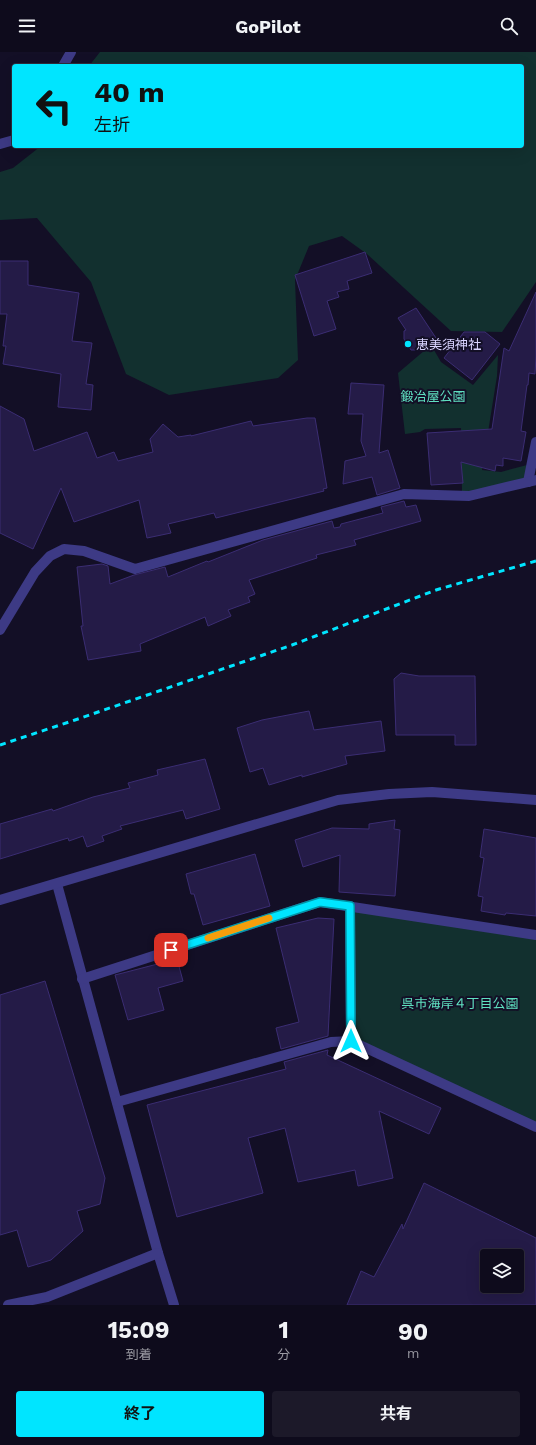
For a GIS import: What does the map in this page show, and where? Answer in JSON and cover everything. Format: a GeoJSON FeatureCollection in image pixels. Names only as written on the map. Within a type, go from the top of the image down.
{"type":"FeatureCollection","features":[{"type":"Feature","properties":{"kind":"street"},"geometry":{"type":"LineString","coordinates":[[64,64],[70,52]]}},
{"type":"Feature","properties":{"kind":"street"},"geometry":{"type":"LineString","coordinates":[[0,144],[12,141]]}},
{"type":"Feature","properties":{"kind":"street"},"geometry":{"type":"LineString","coordinates":[[0,630],[35,572],[50,556],[64,549],[84,551],[135,569],[404,494],[469,496],[532,481],[536,442]]}},
{"type":"Feature","properties":{"kind":"street"},"geometry":{"type":"LineString","coordinates":[[0,900],[338,800],[389,794],[432,792],[536,800]]}},
{"type":"Feature","properties":{"kind":"street"},"geometry":{"type":"LineString","coordinates":[[57,884],[158,1253],[174,1305]]}},
{"type":"Feature","properties":{"kind":"street"},"geometry":{"type":"LineString","coordinates":[[82,978],[320,902],[536,935]]}},
{"type":"Feature","properties":{"kind":"street"},"geometry":{"type":"LineString","coordinates":[[350,906],[351,1041]]}},
{"type":"Feature","properties":{"kind":"street"},"geometry":{"type":"LineString","coordinates":[[117,1102],[330,1042],[351,1041],[536,1126]]}},
{"type":"Feature","properties":{"kind":"street"},"geometry":{"type":"LineString","coordinates":[[8,1305],[47,1297],[158,1253]]}},
{"type":"Feature","properties":{"kind":"green space"},"geometry":{"type":"Polygon","coordinates":[[[100,52],[536,52],[536,282],[502,332],[451,331],[367,254],[342,236],[309,246],[295,280],[298,360],[278,378],[169,395],[126,374],[91,282],[37,218],[0,220],[0,172],[13,168],[38,148],[524,148],[524,64],[91,64],[100,52]]]}},
{"type":"Feature","properties":{"kind":"green space","name":"鍛冶屋公園"},"geometry":{"type":"Polygon","coordinates":[[[431,345],[441,362],[473,385],[498,355],[497,376],[482,470],[501,472],[527,465],[526,479],[471,492],[462,492],[461,428],[425,429],[420,432],[405,434],[398,373],[431,345]]]}},
{"type":"Feature","properties":{"kind":"green space","name":"呉市海岸４丁目公園"},"geometry":{"type":"Polygon","coordinates":[[[353,910],[536,938],[536,1123],[354,1038],[353,910]]]}},
{"type":"Feature","properties":{"kind":"building"},"geometry":{"type":"Polygon","coordinates":[[[365,252],[372,273],[347,281],[349,289],[337,292],[339,297],[327,301],[336,329],[314,336],[295,275],[365,252]]]}},
{"type":"Feature","properties":{"kind":"building"},"geometry":{"type":"Polygon","coordinates":[[[0,261],[28,261],[28,285],[79,293],[72,341],[92,343],[86,384],[93,385],[91,410],[58,407],[61,374],[3,364],[6,346],[3,346],[7,314],[0,314],[0,261]]]}},
{"type":"Feature","properties":{"kind":"building"},"geometry":{"type":"Polygon","coordinates":[[[536,292],[535,374],[529,373],[527,385],[521,431],[526,432],[521,461],[503,458],[503,466],[496,465],[495,471],[461,462],[463,483],[431,485],[427,433],[492,429],[504,348],[509,351],[536,292]]]}},
{"type":"Feature","properties":{"kind":"building"},"geometry":{"type":"Polygon","coordinates":[[[416,308],[436,338],[418,350],[411,350],[404,339],[404,331],[406,330],[398,318],[416,308]]]}},
{"type":"Feature","properties":{"kind":"building"},"geometry":{"type":"Polygon","coordinates":[[[464,332],[485,332],[500,344],[472,380],[444,358],[464,332]]]}},
{"type":"Feature","properties":{"kind":"building"},"geometry":{"type":"Polygon","coordinates":[[[351,383],[384,385],[379,453],[388,450],[400,488],[377,495],[372,477],[343,484],[345,461],[366,456],[361,441],[363,414],[348,414],[351,383]]]}},
{"type":"Feature","properties":{"kind":"building"},"geometry":{"type":"Polygon","coordinates":[[[0,406],[24,419],[34,451],[87,432],[97,458],[114,452],[118,461],[153,452],[150,439],[163,424],[178,437],[191,436],[251,421],[253,426],[315,418],[327,488],[323,489],[324,491],[216,518],[214,513],[168,524],[171,533],[147,538],[139,500],[74,522],[61,488],[33,549],[0,533],[0,406]]]}},
{"type":"Feature","properties":{"kind":"building"},"geometry":{"type":"Polygon","coordinates":[[[404,501],[406,507],[416,505],[421,521],[354,540],[356,545],[316,555],[317,558],[249,580],[255,594],[248,597],[250,602],[228,610],[231,616],[208,626],[205,617],[140,644],[141,651],[88,660],[81,626],[83,626],[77,567],[102,564],[108,566],[110,584],[134,575],[165,567],[168,577],[263,540],[332,521],[334,528],[340,527],[341,524],[383,513],[381,507],[404,501]]]}},
{"type":"Feature","properties":{"kind":"building"},"geometry":{"type":"Polygon","coordinates":[[[401,673],[419,676],[475,676],[476,745],[455,745],[455,735],[396,735],[394,679],[401,673]]]}},
{"type":"Feature","properties":{"kind":"building"},"geometry":{"type":"Polygon","coordinates":[[[309,711],[314,730],[381,721],[385,751],[345,756],[347,764],[269,785],[263,768],[250,772],[237,728],[262,720],[309,711]]]}},
{"type":"Feature","properties":{"kind":"building"},"geometry":{"type":"Polygon","coordinates":[[[205,759],[220,809],[186,819],[183,810],[120,826],[122,829],[102,836],[104,841],[87,847],[83,836],[69,841],[68,838],[0,859],[0,824],[52,809],[53,811],[93,797],[130,788],[128,783],[158,775],[157,770],[205,759]]]}},
{"type":"Feature","properties":{"kind":"building"},"geometry":{"type":"Polygon","coordinates":[[[395,820],[394,829],[400,830],[395,896],[339,892],[340,855],[303,867],[295,840],[332,828],[369,829],[369,824],[395,820]]]}},
{"type":"Feature","properties":{"kind":"building"},"geometry":{"type":"Polygon","coordinates":[[[484,829],[536,838],[536,916],[506,913],[505,915],[481,911],[483,897],[478,896],[484,858],[480,857],[484,829]]]}},
{"type":"Feature","properties":{"kind":"building"},"geometry":{"type":"Polygon","coordinates":[[[255,854],[270,906],[203,925],[194,894],[191,894],[186,874],[255,854]]]}},
{"type":"Feature","properties":{"kind":"building"},"geometry":{"type":"Polygon","coordinates":[[[318,918],[334,919],[328,1036],[281,1049],[276,1028],[299,1022],[276,928],[318,918]]]}},
{"type":"Feature","properties":{"kind":"building"},"geometry":{"type":"Polygon","coordinates":[[[177,959],[183,981],[158,988],[164,1010],[128,1020],[115,975],[177,959]]]}},
{"type":"Feature","properties":{"kind":"building"},"geometry":{"type":"Polygon","coordinates":[[[45,981],[105,1178],[100,1204],[77,1211],[83,1231],[51,1260],[28,1267],[17,1230],[0,1235],[0,995],[45,981]]]}},
{"type":"Feature","properties":{"kind":"building"},"geometry":{"type":"Polygon","coordinates":[[[328,1050],[327,1055],[441,1108],[429,1134],[379,1111],[393,1178],[358,1186],[355,1170],[298,1182],[285,1128],[248,1138],[263,1193],[177,1217],[147,1105],[286,1069],[284,1062],[328,1050]]]}},
{"type":"Feature","properties":{"kind":"building"},"geometry":{"type":"Polygon","coordinates":[[[424,1183],[536,1238],[536,1305],[347,1305],[361,1271],[374,1277],[402,1224],[403,1229],[424,1183]]]}},
{"type":"Feature","properties":{"kind":"railway"},"geometry":{"type":"LineString","coordinates":[[0,745],[292,645],[436,590],[536,561]]}},
{"type":"Feature","properties":{"kind":"slow traffic"},"geometry":{"type":"LineString","coordinates":[[208,938],[269,918]]}},
{"type":"Feature","properties":{"kind":"place","name":"恵美須神社"},"geometry":{"type":"Point","coordinates":[408,344]}},
{"type":"Feature","properties":{"kind":"route"},"geometry":{"type":"LineString","coordinates":[[171,950],[320,902],[350,906],[351,1041]]}}]}
